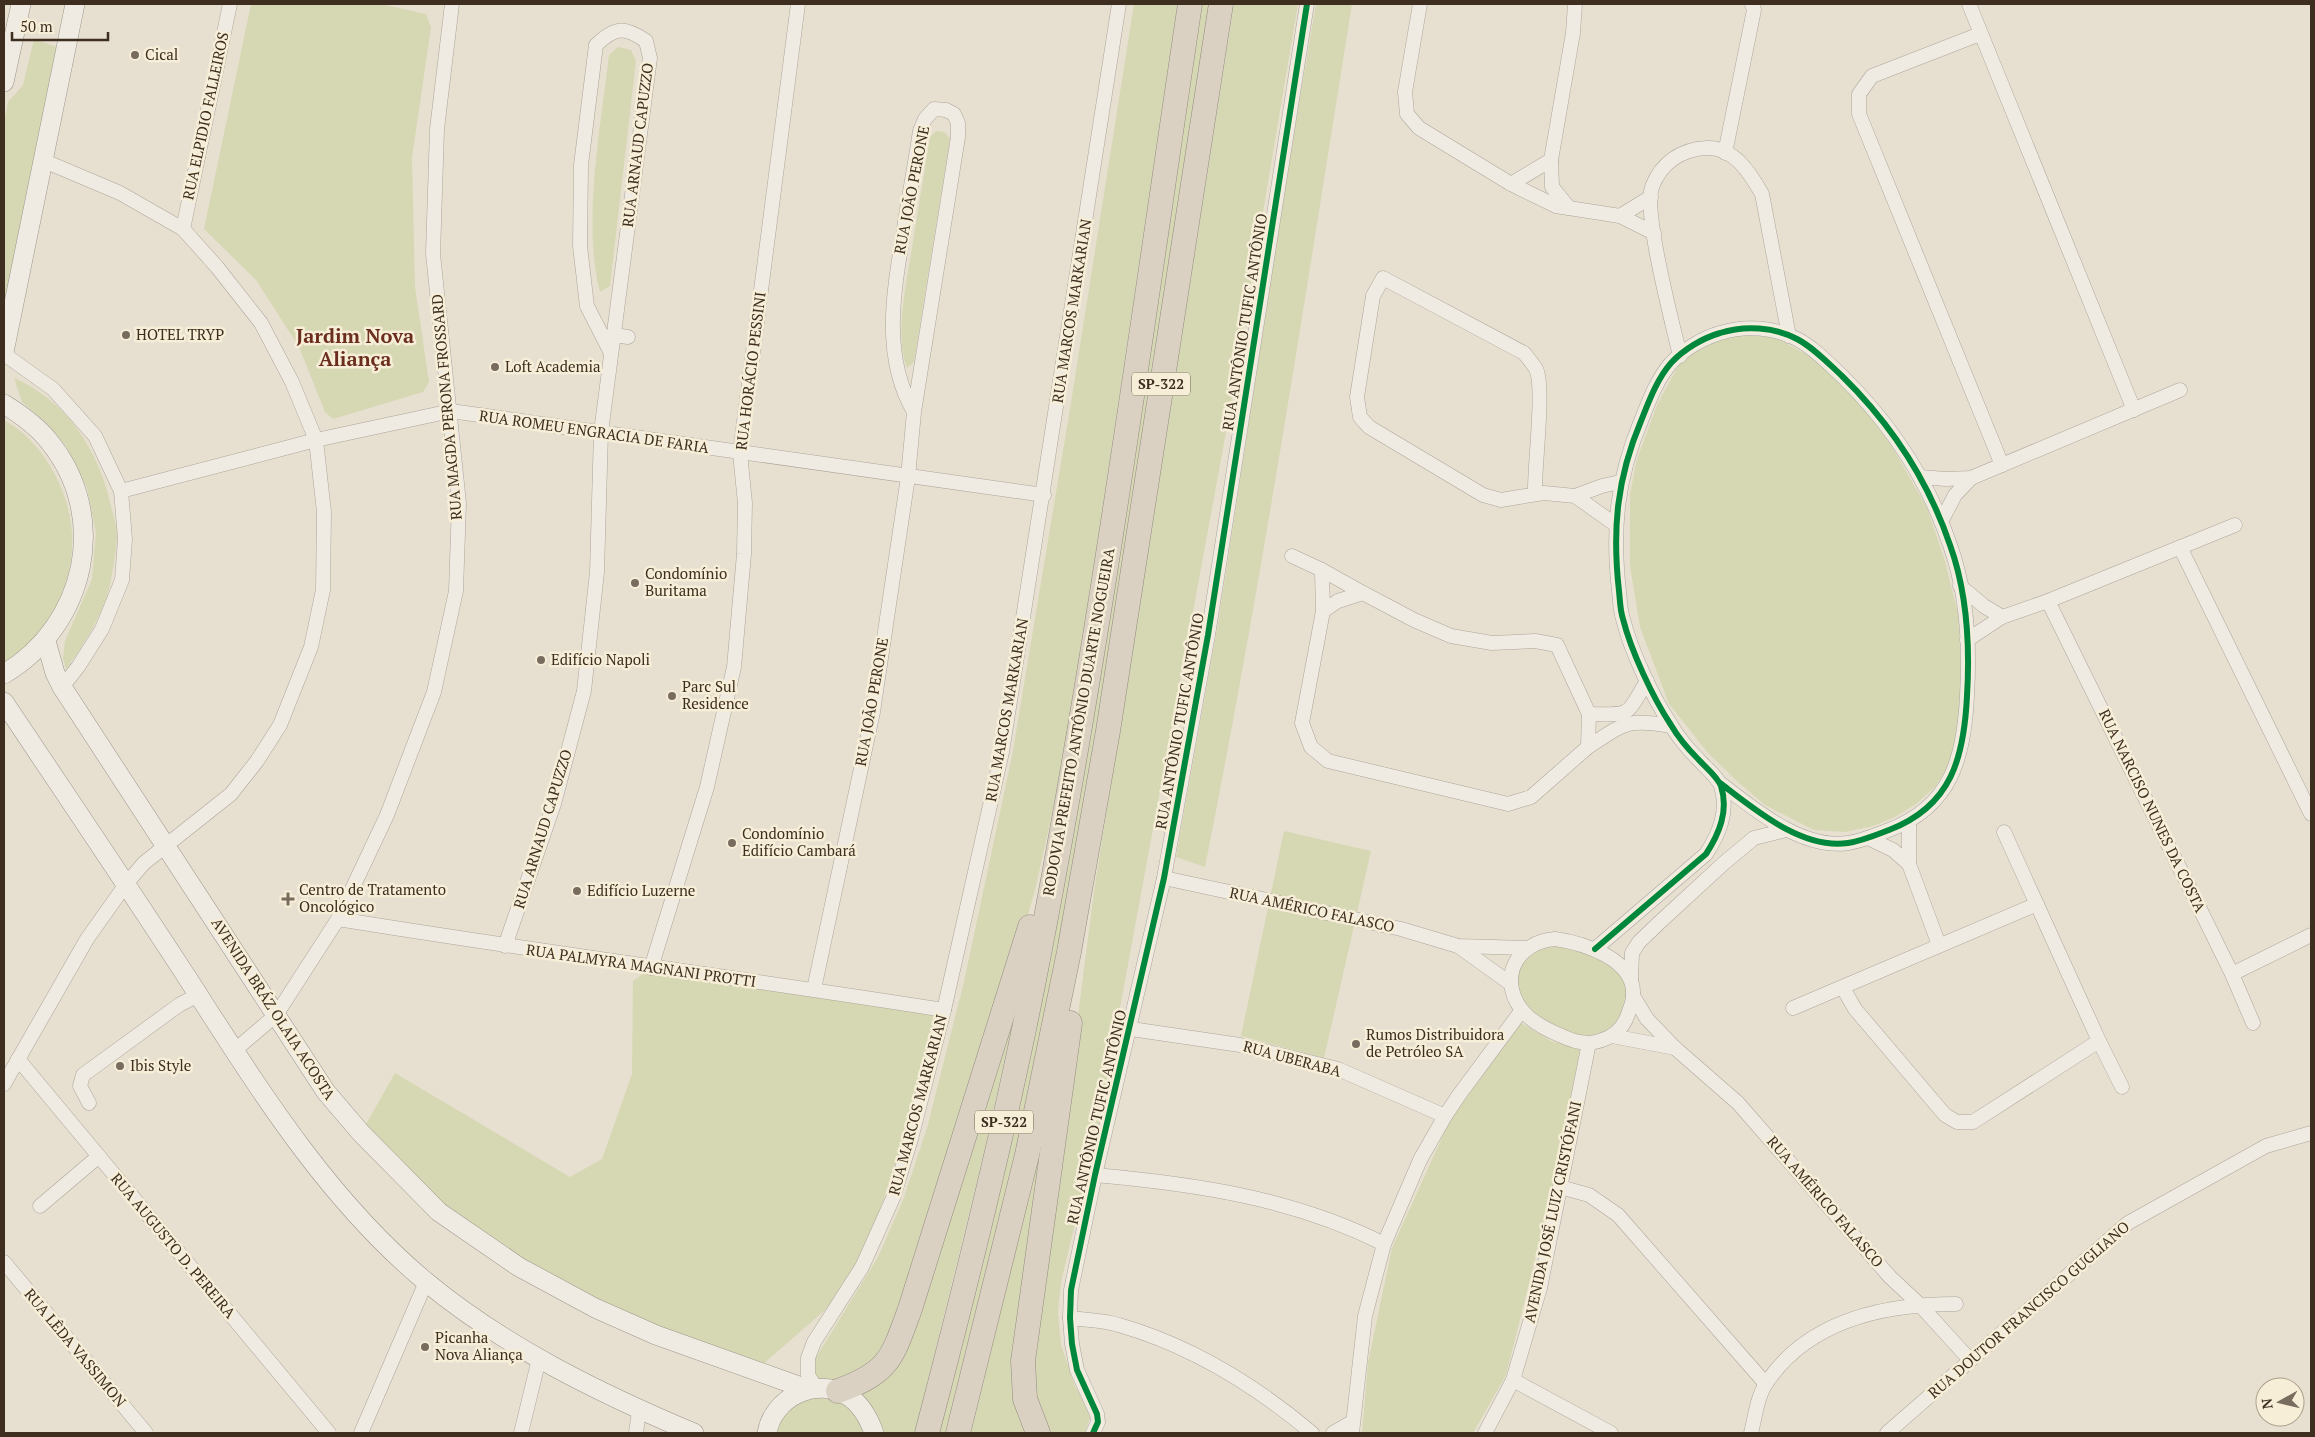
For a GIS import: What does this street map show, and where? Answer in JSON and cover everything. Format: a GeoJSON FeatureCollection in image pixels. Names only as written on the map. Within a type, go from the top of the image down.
{"type":"FeatureCollection","features":[{"type":"Feature","properties":{"kind":"highway"},"geometry":{"type":"LineString","coordinates":[[1184,45],[1186,4]]}},
{"type":"Feature","properties":{"kind":"highway","name":"RODOVIA PREFEITO ANTÔNIO DUARTE NOGUEIRA"},"geometry":{"type":"LineString","coordinates":[[927,1433],[958,1316],[1008,1105],[1033,986],[1066,808],[1100,608],[1190,4]]}},
{"type":"Feature","properties":{"kind":"highway","name":"RODOVIA PREFEITO ANTÔNIO DUARTE NOGUEIRA"},"geometry":{"type":"LineString","coordinates":[[958,1433],[1029,1146],[1069,952],[1108,731],[1222,4]]}},
{"type":"Feature","properties":{"kind":"highway"},"geometry":{"type":"LineString","coordinates":[[820,1390],[862,1383],[874,1375],[894,1353],[910,1309],[999,1031],[1066,808]]}},
{"type":"Feature","properties":{"kind":"highway"},"geometry":{"type":"LineString","coordinates":[[1038,1433],[1030,1417],[1025,1399],[1023,1362],[1079,958],[1093,816]]}},
{"type":"Feature","properties":{"kind":"main road"},"geometry":{"type":"LineString","coordinates":[[4,82],[20,4]]}},
{"type":"Feature","properties":{"kind":"main road"},"geometry":{"type":"LineString","coordinates":[[4,353],[75,4]]}},
{"type":"Feature","properties":{"kind":"main road"},"geometry":{"type":"LineString","coordinates":[[4,404],[27,419],[48,440],[65,464],[76,491],[84,530],[81,570],[68,608],[46,641],[27,658],[4,674]]}},
{"type":"Feature","properties":{"kind":"main road","name":"AVENIDA BRÁZ OLAIA ACOSTA"},"geometry":{"type":"LineString","coordinates":[[46,641],[55,673],[62,687],[326,1092],[361,1133],[439,1212],[519,1267],[595,1308],[656,1335],[820,1390],[848,1396],[858,1405],[874,1433]]}},
{"type":"Feature","properties":{"kind":"main road"},"geometry":{"type":"LineString","coordinates":[[4,702],[11,724],[126,884],[234,1051],[311,1163],[367,1228],[426,1282],[539,1359],[639,1411],[694,1433]]}},
{"type":"Feature","properties":{"kind":"main road"},"geometry":{"type":"LineString","coordinates":[[768,1433],[774,1415],[786,1401],[820,1390]]}},
{"type":"Feature","properties":{"kind":"street","name":"RUA ELPIDIO FALLEIROS"},"geometry":{"type":"LineString","coordinates":[[183,229],[230,4]]}},
{"type":"Feature","properties":{"kind":"street","name":"RUA MAGDA PERONA FROSSARD"},"geometry":{"type":"LineString","coordinates":[[234,1051],[276,1015],[338,919],[387,815],[434,692],[456,591],[460,503],[433,254],[437,129],[452,4]]}},
{"type":"Feature","properties":{"kind":"street","name":"RUA HORÁCIO PESSINI"},"geometry":{"type":"LineString","coordinates":[[651,968],[707,787],[734,667],[744,554],[746,503],[740,453],[798,4]]}},
{"type":"Feature","properties":{"kind":"street","name":"RUA MARCOS MARKARIAN"},"geometry":{"type":"LineString","coordinates":[[820,1390],[808,1375],[808,1358],[814,1342],[862,1268],[893,1198],[912,1139],[944,1010],[1002,752],[1044,496],[1119,4]]}},
{"type":"Feature","properties":{"kind":"street","name":"RUA ANTÔNIO TUFIC ANTÔNIO"},"geometry":{"type":"LineString","coordinates":[[1093,1433],[1098,1422],[1097,1414],[1077,1370],[1072,1344],[1070,1318],[1071,1290],[1095,1175],[1131,1028],[1164,878],[1208,635],[1307,4]]}},
{"type":"Feature","properties":{"kind":"street"},"geometry":{"type":"LineString","coordinates":[[1420,4],[1405,92],[1407,114],[1419,128],[1511,184],[1556,206],[1620,216],[1654,233]]}},
{"type":"Feature","properties":{"kind":"street"},"geometry":{"type":"LineString","coordinates":[[1569,208],[1552,187],[1551,160],[1573,33],[1575,4]]}},
{"type":"Feature","properties":{"kind":"street"},"geometry":{"type":"LineString","coordinates":[[1969,4],[2134,410]]}},
{"type":"Feature","properties":{"kind":"street"},"geometry":{"type":"LineString","coordinates":[[1725,153],[1755,6]]}},
{"type":"Feature","properties":{"kind":"street","name":"RUA ARNAUD CAPUZZO"},"geometry":{"type":"LineString","coordinates":[[505,946],[554,804],[584,691],[597,572],[601,432],[650,58],[646,41],[633,32],[620,30],[607,34],[596,45],[581,165],[580,246],[587,306],[611,353]]}},
{"type":"Feature","properties":{"kind":"street"},"geometry":{"type":"LineString","coordinates":[[1980,34],[1872,76],[1859,94],[1859,114],[2002,465]]}},
{"type":"Feature","properties":{"kind":"street","name":"RUA JOÃO PERONE"},"geometry":{"type":"LineString","coordinates":[[814,989],[872,712],[908,477],[914,412],[958,137],[958,123],[954,114],[946,110],[934,110],[925,120],[920,131],[895,284],[892,333],[896,367],[905,396],[914,412]]}},
{"type":"Feature","properties":{"kind":"street"},"geometry":{"type":"LineString","coordinates":[[1680,356],[1654,233],[1651,215],[1651,188],[1664,165],[1682,152],[1715,148],[1734,157],[1751,173],[1762,194],[1789,336]]}},
{"type":"Feature","properties":{"kind":"street"},"geometry":{"type":"LineString","coordinates":[[4,1084],[87,939],[126,884],[144,863],[231,794],[257,761],[280,725],[311,647],[324,590],[324,512],[316,440],[292,382],[261,322],[217,267],[183,229],[120,193],[42,160]]}},
{"type":"Feature","properties":{"kind":"street"},"geometry":{"type":"LineString","coordinates":[[1511,184],[1551,160]]}},
{"type":"Feature","properties":{"kind":"street"},"geometry":{"type":"LineString","coordinates":[[1620,216],[1651,197]]}},
{"type":"Feature","properties":{"kind":"street"},"geometry":{"type":"LineString","coordinates":[[1535,494],[1539,386],[1536,370],[1524,354],[1383,278],[1373,296],[1357,397],[1360,417],[1369,427],[1483,495],[1501,500],[1544,493],[1575,496],[1602,486],[1620,482]]}},
{"type":"Feature","properties":{"kind":"street"},"geometry":{"type":"LineString","coordinates":[[1736,328],[1768,329],[1789,336],[1821,355],[1883,419],[1920,478],[1951,548],[1960,586],[1967,640],[1966,725],[1959,760],[1945,786],[1928,807],[1909,822],[1868,838],[1844,844],[1815,840],[1786,830],[1720,783],[1695,757],[1671,726],[1647,681],[1623,619],[1616,567],[1616,525],[1620,482],[1631,444],[1654,391],[1671,363],[1708,336],[1736,328]]}},
{"type":"Feature","properties":{"kind":"street"},"geometry":{"type":"LineString","coordinates":[[614,335],[628,337]]}},
{"type":"Feature","properties":{"kind":"street"},"geometry":{"type":"LineString","coordinates":[[4,353],[54,389],[94,436],[120,491],[125,539],[122,580],[102,629],[78,667],[62,687]]}},
{"type":"Feature","properties":{"kind":"street"},"geometry":{"type":"LineString","coordinates":[[1920,478],[1946,480],[1971,478],[2180,390]]}},
{"type":"Feature","properties":{"kind":"street","name":"RUA ROMEU ENGRACIA DE FARIA"},"geometry":{"type":"LineString","coordinates":[[120,491],[316,440],[451,411],[1044,496]]}},
{"type":"Feature","properties":{"kind":"street"},"geometry":{"type":"LineString","coordinates":[[1941,522],[1954,495],[1971,478]]}},
{"type":"Feature","properties":{"kind":"street"},"geometry":{"type":"LineString","coordinates":[[1575,496],[1616,525]]}},
{"type":"Feature","properties":{"kind":"street"},"geometry":{"type":"LineString","coordinates":[[1967,640],[2002,617],[2048,601],[2235,525]]}},
{"type":"Feature","properties":{"kind":"street"},"geometry":{"type":"LineString","coordinates":[[2180,548],[2311,814]]}},
{"type":"Feature","properties":{"kind":"street"},"geometry":{"type":"LineString","coordinates":[[1292,556],[1322,570],[1414,620],[1451,636],[1492,643],[1535,641],[1557,645],[1589,714],[1588,747]]}},
{"type":"Feature","properties":{"kind":"street"},"geometry":{"type":"LineString","coordinates":[[1322,570],[1324,611],[1302,723],[1310,747],[1328,762],[1508,804],[1530,797],[1621,720],[1629,711],[1647,681]]}},
{"type":"Feature","properties":{"kind":"street"},"geometry":{"type":"LineString","coordinates":[[1960,586],[1984,606],[2002,617]]}},
{"type":"Feature","properties":{"kind":"street"},"geometry":{"type":"LineString","coordinates":[[1324,611],[1338,601],[1362,593]]}},
{"type":"Feature","properties":{"kind":"street","name":"RUA NARCISO NUNES DA COSTA"},"geometry":{"type":"LineString","coordinates":[[2048,601],[2232,974],[2253,1023]]}},
{"type":"Feature","properties":{"kind":"street"},"geometry":{"type":"LineString","coordinates":[[1589,714],[1671,726]]}},
{"type":"Feature","properties":{"kind":"street"},"geometry":{"type":"LineString","coordinates":[[1596,949],[1706,854],[1718,836],[1724,811],[1720,783]]}},
{"type":"Feature","properties":{"kind":"street"},"geometry":{"type":"LineString","coordinates":[[1909,822],[1909,864],[1939,945]]}},
{"type":"Feature","properties":{"kind":"street"},"geometry":{"type":"LineString","coordinates":[[1631,979],[1615,962],[1596,949],[1578,942],[1555,939],[1542,940],[1526,948],[1518,955],[1513,968],[1511,984],[1515,998],[1522,1010],[1536,1023],[1550,1032],[1570,1040],[1589,1043],[1605,1040],[1612,1036],[1626,1021],[1634,996],[1631,979],[1632,954],[1640,942],[1710,876],[1754,838],[1786,830]]}},
{"type":"Feature","properties":{"kind":"street"},"geometry":{"type":"LineString","coordinates":[[2004,832],[2099,1041],[2122,1086]]}},
{"type":"Feature","properties":{"kind":"street"},"geometry":{"type":"LineString","coordinates":[[1868,838],[1893,850],[1909,864]]}},
{"type":"Feature","properties":{"kind":"street"},"geometry":{"type":"LineString","coordinates":[[1698,861],[1710,876]]}},
{"type":"Feature","properties":{"kind":"street","name":"RUA AMÉRICO FALASCO"},"geometry":{"type":"LineString","coordinates":[[1164,878],[1401,929],[1458,946],[1526,948]]}},
{"type":"Feature","properties":{"kind":"street"},"geometry":{"type":"LineString","coordinates":[[1793,1008],[2036,904]]}},
{"type":"Feature","properties":{"kind":"street","name":"RUA PALMYRA MAGNANI PROTTI"},"geometry":{"type":"LineString","coordinates":[[338,919],[651,968],[814,989],[944,1010]]}},
{"type":"Feature","properties":{"kind":"street"},"geometry":{"type":"LineString","coordinates":[[2232,974],[2311,935]]}},
{"type":"Feature","properties":{"kind":"street","name":"RUA AMÉRICO FALASCO"},"geometry":{"type":"LineString","coordinates":[[1458,946],[1511,984]]}},
{"type":"Feature","properties":{"kind":"street"},"geometry":{"type":"LineString","coordinates":[[1843,988],[1855,1009],[1945,1115],[1957,1122],[1973,1122],[2099,1041]]}},
{"type":"Feature","properties":{"kind":"street"},"geometry":{"type":"LineString","coordinates":[[89,1103],[80,1086],[83,1075],[178,1005],[198,995]]}},
{"type":"Feature","properties":{"kind":"street","name":"RUA AMÉRICO FALASCO"},"geometry":{"type":"LineString","coordinates":[[1634,996],[1647,1019],[1675,1048],[1738,1103],[1890,1277],[1919,1304],[1970,1360]]}},
{"type":"Feature","properties":{"kind":"street"},"geometry":{"type":"LineString","coordinates":[[1333,1433],[1352,1428],[1365,1316],[1384,1244],[1420,1160],[1459,1095],[1522,1010]]}},
{"type":"Feature","properties":{"kind":"street","name":"RUA UBERABA"},"geometry":{"type":"LineString","coordinates":[[1131,1028],[1240,1045],[1338,1070],[1445,1116]]}},
{"type":"Feature","properties":{"kind":"street"},"geometry":{"type":"LineString","coordinates":[[1612,1036],[1675,1048]]}},
{"type":"Feature","properties":{"kind":"street","name":"AVENIDA JOSÉ LUIZ CRISTÓFANI"},"geometry":{"type":"LineString","coordinates":[[1485,1433],[1513,1380],[1540,1288],[1589,1043]]}},
{"type":"Feature","properties":{"kind":"street","name":"RUA AUGUSTO D. PEREIRA"},"geometry":{"type":"LineString","coordinates":[[18,1059],[329,1433]]}},
{"type":"Feature","properties":{"kind":"street","name":"RUA DOUTOR FRANCISCO GUGLIANO"},"geometry":{"type":"LineString","coordinates":[[1887,1433],[2128,1223],[2266,1146],[2311,1133]]}},
{"type":"Feature","properties":{"kind":"street"},"geometry":{"type":"LineString","coordinates":[[40,1206],[98,1156]]}},
{"type":"Feature","properties":{"kind":"street"},"geometry":{"type":"LineString","coordinates":[[1095,1175],[1167,1181],[1243,1194],[1310,1213],[1358,1231],[1384,1244]]}},
{"type":"Feature","properties":{"kind":"street"},"geometry":{"type":"LineString","coordinates":[[1560,1187],[1589,1195],[1618,1214],[1765,1384]]}},
{"type":"Feature","properties":{"kind":"street","name":"RUA LÊDA VASSIMON"},"geometry":{"type":"LineString","coordinates":[[4,1262],[146,1433]]}},
{"type":"Feature","properties":{"kind":"street"},"geometry":{"type":"LineString","coordinates":[[361,1433],[426,1282]]}},
{"type":"Feature","properties":{"kind":"street"},"geometry":{"type":"LineString","coordinates":[[1751,1433],[1765,1384],[1789,1355],[1826,1329],[1867,1313],[1919,1304],[1956,1304]]}},
{"type":"Feature","properties":{"kind":"street"},"geometry":{"type":"LineString","coordinates":[[1070,1318],[1118,1324],[1160,1339],[1206,1359],[1250,1385],[1312,1433]]}},
{"type":"Feature","properties":{"kind":"street"},"geometry":{"type":"LineString","coordinates":[[521,1433],[539,1359]]}},
{"type":"Feature","properties":{"kind":"street"},"geometry":{"type":"LineString","coordinates":[[1513,1380],[1611,1433]]}},
{"type":"Feature","properties":{"kind":"street"},"geometry":{"type":"LineString","coordinates":[[636,1433],[639,1411]]}},
{"type":"Feature","properties":{"kind":"green space"},"geometry":{"type":"Polygon","coordinates":[[[251,4],[381,4],[426,14],[431,27],[412,158],[415,287],[429,382],[423,392],[333,419],[325,412],[299,347],[256,280],[204,229],[251,4]]]}},
{"type":"Feature","properties":{"kind":"green space"},"geometry":{"type":"Polygon","coordinates":[[[1134,4],[1178,4],[1064,758],[1035,890],[1005,995],[888,1350],[840,1383],[820,1379],[814,1374],[815,1359],[878,1257],[903,1200],[927,1128],[964,982],[1012,756],[1069,415],[1134,4]]]}},
{"type":"Feature","properties":{"kind":"green space"},"geometry":{"type":"Polygon","coordinates":[[[1202,4],[1212,4],[1119,622],[1034,1086],[949,1433],[938,1433],[1138,425],[1202,4]]]}},
{"type":"Feature","properties":{"kind":"green space"},"geometry":{"type":"Polygon","coordinates":[[[1234,4],[1298,4],[1225,438],[1097,1133],[1061,1282],[1058,1313],[1061,1345],[1075,1386],[1088,1409],[1090,1418],[1085,1433],[1046,1433],[1030,1388],[1094,891],[1234,4]]]}},
{"type":"Feature","properties":{"kind":"green space"},"geometry":{"type":"Polygon","coordinates":[[[1316,4],[1352,4],[1246,652],[1205,867],[1176,857],[1219,618],[1285,187],[1316,4]]]}},
{"type":"Feature","properties":{"kind":"green space"},"geometry":{"type":"Polygon","coordinates":[[[34,39],[57,47],[4,308],[4,123],[8,102],[23,85],[34,39]]]}},
{"type":"Feature","properties":{"kind":"green space"},"geometry":{"type":"Polygon","coordinates":[[[618,47],[631,50],[636,61],[610,286],[600,292],[595,265],[593,236],[595,174],[609,55],[618,47]]]}},
{"type":"Feature","properties":{"kind":"green space"},"geometry":{"type":"Polygon","coordinates":[[[936,131],[944,132],[950,138],[914,362],[907,368],[902,340],[903,308],[930,137],[936,131]]]}},
{"type":"Feature","properties":{"kind":"green space"},"geometry":{"type":"Polygon","coordinates":[[[1737,334],[1777,338],[1816,360],[1878,422],[1927,508],[1945,561],[1958,614],[1961,665],[1960,719],[1950,764],[1935,787],[1916,804],[1895,817],[1873,826],[1845,832],[1814,830],[1765,805],[1739,783],[1708,753],[1669,704],[1640,627],[1630,566],[1630,494],[1637,459],[1657,405],[1678,366],[1699,348],[1737,334]]]}},
{"type":"Feature","properties":{"kind":"green space"},"geometry":{"type":"Polygon","coordinates":[[[14,378],[50,400],[78,430],[89,447],[106,486],[117,529],[115,558],[110,585],[103,606],[92,629],[66,669],[63,659],[65,641],[92,579],[96,533],[87,488],[66,446],[44,421],[22,402],[14,378]]]}},
{"type":"Feature","properties":{"kind":"green space"},"geometry":{"type":"Polygon","coordinates":[[[4,420],[31,441],[51,468],[64,494],[71,521],[72,549],[68,575],[59,601],[45,624],[27,645],[4,663],[4,420]]]}},
{"type":"Feature","properties":{"kind":"green space"},"geometry":{"type":"Polygon","coordinates":[[[1284,831],[1371,851],[1324,1058],[1241,1036],[1284,831]]]}},
{"type":"Feature","properties":{"kind":"green space"},"geometry":{"type":"Polygon","coordinates":[[[1542,943],[1597,953],[1627,980],[1630,995],[1623,1020],[1609,1034],[1590,1039],[1552,1028],[1525,1009],[1516,981],[1521,958],[1542,943]]]}},
{"type":"Feature","properties":{"kind":"green space"},"geometry":{"type":"Polygon","coordinates":[[[651,968],[944,1010],[862,1267],[825,1310],[755,1371],[656,1335],[439,1212],[361,1133],[395,1073],[570,1177],[602,1159],[632,1074],[633,981],[651,968]]]}},
{"type":"Feature","properties":{"kind":"green space"},"geometry":{"type":"Polygon","coordinates":[[[1013,1022],[979,1173],[915,1433],[881,1433],[858,1397],[865,1387],[877,1380],[1013,1022]]]}},
{"type":"Feature","properties":{"kind":"green space"},"geometry":{"type":"Polygon","coordinates":[[[1521,1023],[1551,1041],[1580,1049],[1551,1196],[1506,1375],[1473,1433],[1362,1433],[1368,1363],[1392,1248],[1450,1120],[1521,1023]]]}},
{"type":"Feature","properties":{"kind":"green space"},"geometry":{"type":"Polygon","coordinates":[[[1056,1082],[1014,1396],[1017,1413],[1025,1433],[971,1433],[1056,1082]]]}},
{"type":"Feature","properties":{"kind":"green space"},"geometry":{"type":"Polygon","coordinates":[[[813,1398],[823,1398],[846,1405],[856,1416],[865,1433],[776,1433],[785,1415],[800,1403],[813,1398]]]}},
{"type":"Feature","properties":{"kind":"cycle path"},"geometry":{"type":"LineString","coordinates":[[1093,1433],[1098,1422],[1097,1414],[1077,1370],[1072,1344],[1070,1318],[1071,1290],[1095,1175],[1164,878],[1208,635],[1307,4]]}},
{"type":"Feature","properties":{"kind":"cycle path"},"geometry":{"type":"LineString","coordinates":[[1595,949],[1706,854],[1719,830],[1724,804],[1719,782],[1680,738],[1657,702],[1643,674],[1622,616],[1616,546],[1618,504],[1626,463],[1650,398],[1657,383],[1671,363],[1700,341],[1714,335],[1730,330],[1759,328],[1779,332],[1797,339],[1842,376],[1860,394],[1892,433],[1931,498],[1956,563],[1964,601],[1968,677],[1965,718],[1958,759],[1941,793],[1927,808],[1910,820],[1858,841],[1831,843],[1813,840],[1796,834],[1763,815],[1720,783]]}},
{"type":"Feature","properties":{"kind":"place","name":"Cical"},"geometry":{"type":"Point","coordinates":[135,55]}},
{"type":"Feature","properties":{"kind":"place","name":"HOTEL TRYP"},"geometry":{"type":"Point","coordinates":[126,335]}},
{"type":"Feature","properties":{"kind":"place","name":"Loft Academia"},"geometry":{"type":"Point","coordinates":[495,367]}},
{"type":"Feature","properties":{"kind":"place","name":"Condomínio Buritama"},"geometry":{"type":"Point","coordinates":[635,583]}},
{"type":"Feature","properties":{"kind":"place","name":"Edifício Napoli"},"geometry":{"type":"Point","coordinates":[541,660]}},
{"type":"Feature","properties":{"kind":"place","name":"Parc Sul Residence"},"geometry":{"type":"Point","coordinates":[672,696]}},
{"type":"Feature","properties":{"kind":"place","name":"Condomínio Edifício Cambará"},"geometry":{"type":"Point","coordinates":[732,843]}},
{"type":"Feature","properties":{"kind":"place","name":"Edifício Luzerne"},"geometry":{"type":"Point","coordinates":[577,891]}},
{"type":"Feature","properties":{"kind":"place","name":"Centro de Tratamento Oncológico"},"geometry":{"type":"Point","coordinates":[288,899]}},
{"type":"Feature","properties":{"kind":"place","name":"Rumos Distribuidora de Petróleo SA"},"geometry":{"type":"Point","coordinates":[1356,1044]}},
{"type":"Feature","properties":{"kind":"place","name":"Ibis Style"},"geometry":{"type":"Point","coordinates":[120,1066]}},
{"type":"Feature","properties":{"kind":"place","name":"Picanha Nova Aliança"},"geometry":{"type":"Point","coordinates":[425,1347]}},
{"type":"Feature","properties":{"kind":"district","name":"Jardim Nova Aliança"},"geometry":{"type":"Point","coordinates":[355,348]}}]}
